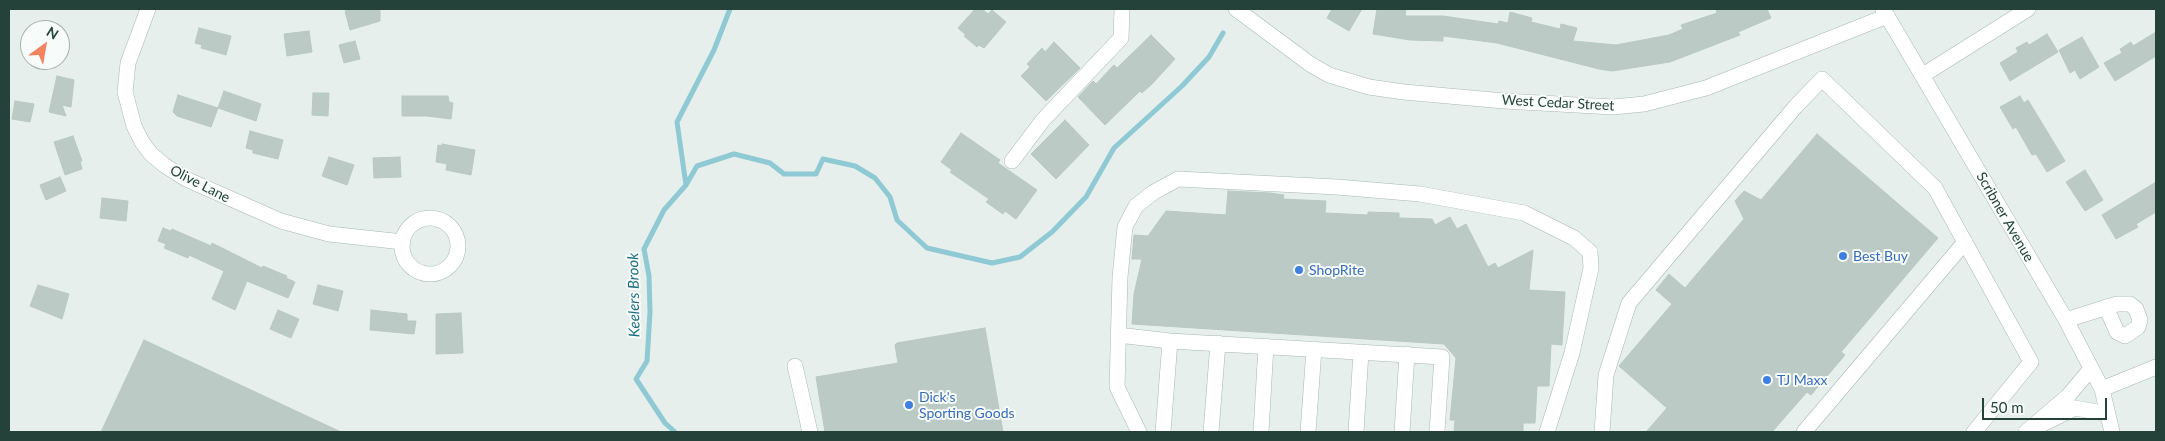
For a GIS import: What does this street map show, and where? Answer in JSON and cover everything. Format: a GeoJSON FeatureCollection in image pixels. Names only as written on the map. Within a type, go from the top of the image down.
{"type":"FeatureCollection","features":[{"type":"Feature","properties":{"kind":"street","name":"Olive Lane"},"geometry":{"type":"LineString","coordinates":[[148,9],[128,64],[126,92],[134,126],[151,154],[186,179],[281,221],[329,234],[403,242]]}},
{"type":"Feature","properties":{"kind":"street"},"geometry":{"type":"LineString","coordinates":[[1012,161],[1044,120],[1120,38],[1122,9]]}},
{"type":"Feature","properties":{"kind":"street","name":"West Cedar Street"},"geometry":{"type":"LineString","coordinates":[[1236,9],[1310,64],[1330,75],[1369,87],[1504,101],[1613,107],[1644,104],[1706,88],[1885,12]]}},
{"type":"Feature","properties":{"kind":"street"},"geometry":{"type":"LineString","coordinates":[[1923,75],[2028,9]]}},
{"type":"Feature","properties":{"kind":"street","name":"Scribner Avenue"},"geometry":{"type":"LineString","coordinates":[[1885,12],[2066,320],[2090,370],[2102,388],[2112,432]]}},
{"type":"Feature","properties":{"kind":"street"},"geometry":{"type":"LineString","coordinates":[[1602,432],[1606,375],[1629,303],[1796,106],[1822,79],[1935,188],[2031,362],[1974,432]]}},
{"type":"Feature","properties":{"kind":"street"},"geometry":{"type":"LineString","coordinates":[[1139,432],[1117,387],[1120,277],[1124,239],[1126,227],[1136,206],[1154,192],[1178,179],[1420,194],[1524,213],[1574,238],[1590,252],[1591,268],[1572,353],[1547,432]]}},
{"type":"Feature","properties":{"kind":"street"},"geometry":{"type":"LineString","coordinates":[[1804,432],[1965,242]]}},
{"type":"Feature","properties":{"kind":"street"},"geometry":{"type":"LineString","coordinates":[[2066,320],[2106,308]]}},
{"type":"Feature","properties":{"kind":"street"},"geometry":{"type":"LineString","coordinates":[[1118,330],[1170,340],[1442,357],[1436,432]]}},
{"type":"Feature","properties":{"kind":"street"},"geometry":{"type":"LineString","coordinates":[[1164,432],[1170,340]]}},
{"type":"Feature","properties":{"kind":"street"},"geometry":{"type":"LineString","coordinates":[[1211,432],[1218,343]]}},
{"type":"Feature","properties":{"kind":"street"},"geometry":{"type":"LineString","coordinates":[[1261,432],[1266,346]]}},
{"type":"Feature","properties":{"kind":"street"},"geometry":{"type":"LineString","coordinates":[[1308,432],[1314,349]]}},
{"type":"Feature","properties":{"kind":"street"},"geometry":{"type":"LineString","coordinates":[[1356,432],[1361,352]]}},
{"type":"Feature","properties":{"kind":"street"},"geometry":{"type":"LineString","coordinates":[[1402,432],[1407,354]]}},
{"type":"Feature","properties":{"kind":"street"},"geometry":{"type":"LineString","coordinates":[[795,366],[810,432]]}},
{"type":"Feature","properties":{"kind":"street"},"geometry":{"type":"LineString","coordinates":[[2102,388],[2156,367]]}},
{"type":"Feature","properties":{"kind":"street"},"geometry":{"type":"LineString","coordinates":[[2026,432],[2068,396],[2090,370]]}},
{"type":"Feature","properties":{"kind":"street"},"geometry":{"type":"LineString","coordinates":[[2026,432],[2075,408],[2108,414]]}},
{"type":"Feature","properties":{"kind":"building"},"geometry":{"type":"Polygon","coordinates":[[[380,9],[380,21],[350,30],[345,11],[380,9]]]}},
{"type":"Feature","properties":{"kind":"building"},"geometry":{"type":"Polygon","coordinates":[[[975,9],[982,9],[988,14],[992,10],[1006,22],[984,48],[979,45],[977,47],[958,28],[975,9]]]}},
{"type":"Feature","properties":{"kind":"building"},"geometry":{"type":"Polygon","coordinates":[[[1332,9],[1362,9],[1349,31],[1327,18],[1332,9]]]}},
{"type":"Feature","properties":{"kind":"building"},"geometry":{"type":"Polygon","coordinates":[[[1377,9],[1406,9],[1405,16],[1443,16],[1498,24],[1499,21],[1508,23],[1510,12],[1532,18],[1531,22],[1560,29],[1561,24],[1577,28],[1573,41],[1616,45],[1669,35],[1683,29],[1681,25],[1717,13],[1716,9],[1767,9],[1771,18],[1738,32],[1740,35],[1670,62],[1612,71],[1497,43],[1443,36],[1443,41],[1410,40],[1373,34],[1377,9]]]}},
{"type":"Feature","properties":{"kind":"building"},"geometry":{"type":"Polygon","coordinates":[[[199,28],[231,36],[226,55],[201,48],[202,45],[195,43],[199,28]]]}},
{"type":"Feature","properties":{"kind":"building"},"geometry":{"type":"Polygon","coordinates":[[[309,31],[312,52],[287,56],[284,34],[309,31]]]}},
{"type":"Feature","properties":{"kind":"building"},"geometry":{"type":"Polygon","coordinates":[[[2156,32],[2156,56],[2115,81],[2104,63],[2122,53],[2120,49],[2131,42],[2133,46],[2156,32]]]}},
{"type":"Feature","properties":{"kind":"building"},"geometry":{"type":"Polygon","coordinates":[[[2047,34],[2058,52],[2010,81],[2000,63],[2018,52],[2016,48],[2027,42],[2029,45],[2047,34]]]}},
{"type":"Feature","properties":{"kind":"building"},"geometry":{"type":"Polygon","coordinates":[[[1151,35],[1175,59],[1152,84],[1142,93],[1140,91],[1105,125],[1078,97],[1093,81],[1096,84],[1114,65],[1117,68],[1151,35]]]}},
{"type":"Feature","properties":{"kind":"building"},"geometry":{"type":"Polygon","coordinates":[[[2082,37],[2099,67],[2080,79],[2075,70],[2070,73],[2059,50],[2082,37]]]}},
{"type":"Feature","properties":{"kind":"building"},"geometry":{"type":"Polygon","coordinates":[[[355,41],[360,59],[344,63],[339,45],[355,41]]]}},
{"type":"Feature","properties":{"kind":"building"},"geometry":{"type":"Polygon","coordinates":[[[1054,42],[1080,68],[1046,101],[1021,76],[1030,67],[1027,64],[1042,48],[1045,52],[1054,42]]]}},
{"type":"Feature","properties":{"kind":"building"},"geometry":{"type":"Polygon","coordinates":[[[57,76],[74,80],[71,107],[62,105],[66,116],[49,112],[57,76]]]}},
{"type":"Feature","properties":{"kind":"building"},"geometry":{"type":"Polygon","coordinates":[[[224,91],[261,104],[256,121],[218,108],[224,91]]]}},
{"type":"Feature","properties":{"kind":"building"},"geometry":{"type":"Polygon","coordinates":[[[313,93],[329,93],[328,116],[312,115],[313,93]]]}},
{"type":"Feature","properties":{"kind":"building"},"geometry":{"type":"Polygon","coordinates":[[[178,95],[218,108],[211,127],[177,116],[173,112],[178,95]]]}},
{"type":"Feature","properties":{"kind":"building"},"geometry":{"type":"Polygon","coordinates":[[[402,96],[448,96],[449,102],[453,103],[451,119],[427,116],[402,116],[402,96]]]}},
{"type":"Feature","properties":{"kind":"building"},"geometry":{"type":"Polygon","coordinates":[[[2020,96],[2024,103],[2028,100],[2065,161],[2047,172],[2036,154],[2032,155],[2016,127],[2013,129],[2000,107],[2020,96]]]}},
{"type":"Feature","properties":{"kind":"building"},"geometry":{"type":"Polygon","coordinates":[[[15,101],[34,104],[30,122],[12,119],[15,101]]]}},
{"type":"Feature","properties":{"kind":"building"},"geometry":{"type":"Polygon","coordinates":[[[1065,120],[1089,145],[1056,179],[1031,154],[1065,120]]]}},
{"type":"Feature","properties":{"kind":"building"},"geometry":{"type":"Polygon","coordinates":[[[250,131],[283,140],[278,159],[253,153],[253,150],[246,148],[250,131]]]}},
{"type":"Feature","properties":{"kind":"building"},"geometry":{"type":"Polygon","coordinates":[[[961,133],[1000,160],[998,163],[1037,190],[1016,219],[1005,211],[1003,214],[986,202],[989,199],[950,172],[952,170],[941,162],[961,133]]]}},
{"type":"Feature","properties":{"kind":"building"},"geometry":{"type":"Polygon","coordinates":[[[1817,134],[1938,238],[1841,352],[1845,355],[1811,395],[1807,392],[1772,432],[1646,432],[1667,408],[1619,366],[1672,304],[1656,290],[1669,274],[1685,288],[1744,219],[1735,201],[1744,191],[1761,200],[1817,134]]]}},
{"type":"Feature","properties":{"kind":"building"},"geometry":{"type":"Polygon","coordinates":[[[73,136],[82,161],[80,161],[82,169],[65,175],[54,142],[73,136]]]}},
{"type":"Feature","properties":{"kind":"building"},"geometry":{"type":"Polygon","coordinates":[[[442,144],[475,150],[471,175],[446,170],[447,164],[436,162],[438,145],[442,146],[442,144]]]}},
{"type":"Feature","properties":{"kind":"building"},"geometry":{"type":"Polygon","coordinates":[[[329,157],[354,165],[347,185],[322,176],[329,157]]]}},
{"type":"Feature","properties":{"kind":"building"},"geometry":{"type":"Polygon","coordinates":[[[400,157],[401,177],[374,178],[373,158],[400,157]]]}},
{"type":"Feature","properties":{"kind":"building"},"geometry":{"type":"Polygon","coordinates":[[[2085,170],[2103,200],[2085,211],[2066,182],[2085,170]]]}},
{"type":"Feature","properties":{"kind":"building"},"geometry":{"type":"Polygon","coordinates":[[[60,177],[66,191],[46,200],[40,185],[60,177]]]}},
{"type":"Feature","properties":{"kind":"building"},"geometry":{"type":"Polygon","coordinates":[[[2156,182],[2156,212],[2136,224],[2138,227],[2116,239],[2102,215],[2156,182]]]}},
{"type":"Feature","properties":{"kind":"building"},"geometry":{"type":"Polygon","coordinates":[[[1228,191],[1284,195],[1283,199],[1326,201],[1325,213],[1368,215],[1368,212],[1399,213],[1399,218],[1432,219],[1435,225],[1450,217],[1457,229],[1466,224],[1488,267],[1495,263],[1498,268],[1533,250],[1529,290],[1565,292],[1562,345],[1551,344],[1549,386],[1537,386],[1535,423],[1523,423],[1523,432],[1454,432],[1455,420],[1450,420],[1456,358],[1444,344],[1132,324],[1134,294],[1142,259],[1132,259],[1134,235],[1148,236],[1166,211],[1226,215],[1228,191]]]}},
{"type":"Feature","properties":{"kind":"building"},"geometry":{"type":"Polygon","coordinates":[[[102,198],[128,201],[126,221],[100,218],[102,198]]]}},
{"type":"Feature","properties":{"kind":"building"},"geometry":{"type":"Polygon","coordinates":[[[163,228],[171,231],[172,229],[211,246],[212,243],[262,268],[263,266],[287,276],[286,278],[295,282],[288,298],[247,281],[235,310],[212,299],[224,271],[189,255],[188,258],[164,248],[166,244],[158,241],[163,228]]]}},
{"type":"Feature","properties":{"kind":"building"},"geometry":{"type":"Polygon","coordinates":[[[38,285],[69,294],[62,319],[30,306],[38,285]]]}},
{"type":"Feature","properties":{"kind":"building"},"geometry":{"type":"Polygon","coordinates":[[[318,285],[343,291],[338,311],[313,304],[318,285]]]}},
{"type":"Feature","properties":{"kind":"building"},"geometry":{"type":"Polygon","coordinates":[[[278,310],[299,319],[291,338],[270,329],[278,310]]]}},
{"type":"Feature","properties":{"kind":"building"},"geometry":{"type":"Polygon","coordinates":[[[371,310],[407,314],[407,321],[416,321],[414,334],[370,330],[371,310]]]}},
{"type":"Feature","properties":{"kind":"building"},"geometry":{"type":"Polygon","coordinates":[[[461,313],[463,353],[436,354],[436,314],[461,313]]]}},
{"type":"Feature","properties":{"kind":"building","name":"Dick's Sporting Goods"},"geometry":{"type":"Polygon","coordinates":[[[985,328],[1003,432],[825,432],[816,377],[898,363],[895,345],[897,343],[985,328]]]}},
{"type":"Feature","properties":{"kind":"building"},"geometry":{"type":"Polygon","coordinates":[[[144,340],[341,432],[101,432],[144,340]]]}},
{"type":"Feature","properties":{"kind":"waterway"},"geometry":{"type":"LineString","coordinates":[[686,185],[677,122],[714,50],[730,9]]}},
{"type":"Feature","properties":{"kind":"waterway","name":"Keelers Brook"},"geometry":{"type":"LineString","coordinates":[[675,432],[665,423],[636,379],[647,361],[650,312],[649,276],[644,249],[664,210],[686,185],[697,166],[734,154],[770,163],[784,174],[816,174],[823,159],[855,166],[875,178],[890,197],[897,220],[927,248],[992,263],[1020,257],[1052,232],[1086,197],[1114,148],[1182,86],[1209,57],[1223,33]]}},
{"type":"Feature","properties":{"kind":"place","name":"Best Buy"},"geometry":{"type":"Point","coordinates":[1843,256]}},
{"type":"Feature","properties":{"kind":"place","name":"ShopRite"},"geometry":{"type":"Point","coordinates":[1299,270]}},
{"type":"Feature","properties":{"kind":"place","name":"TJ Maxx"},"geometry":{"type":"Point","coordinates":[1767,380]}},
{"type":"Feature","properties":{"kind":"place","name":"Dick's Sporting Goods"},"geometry":{"type":"Point","coordinates":[909,405]}}]}
